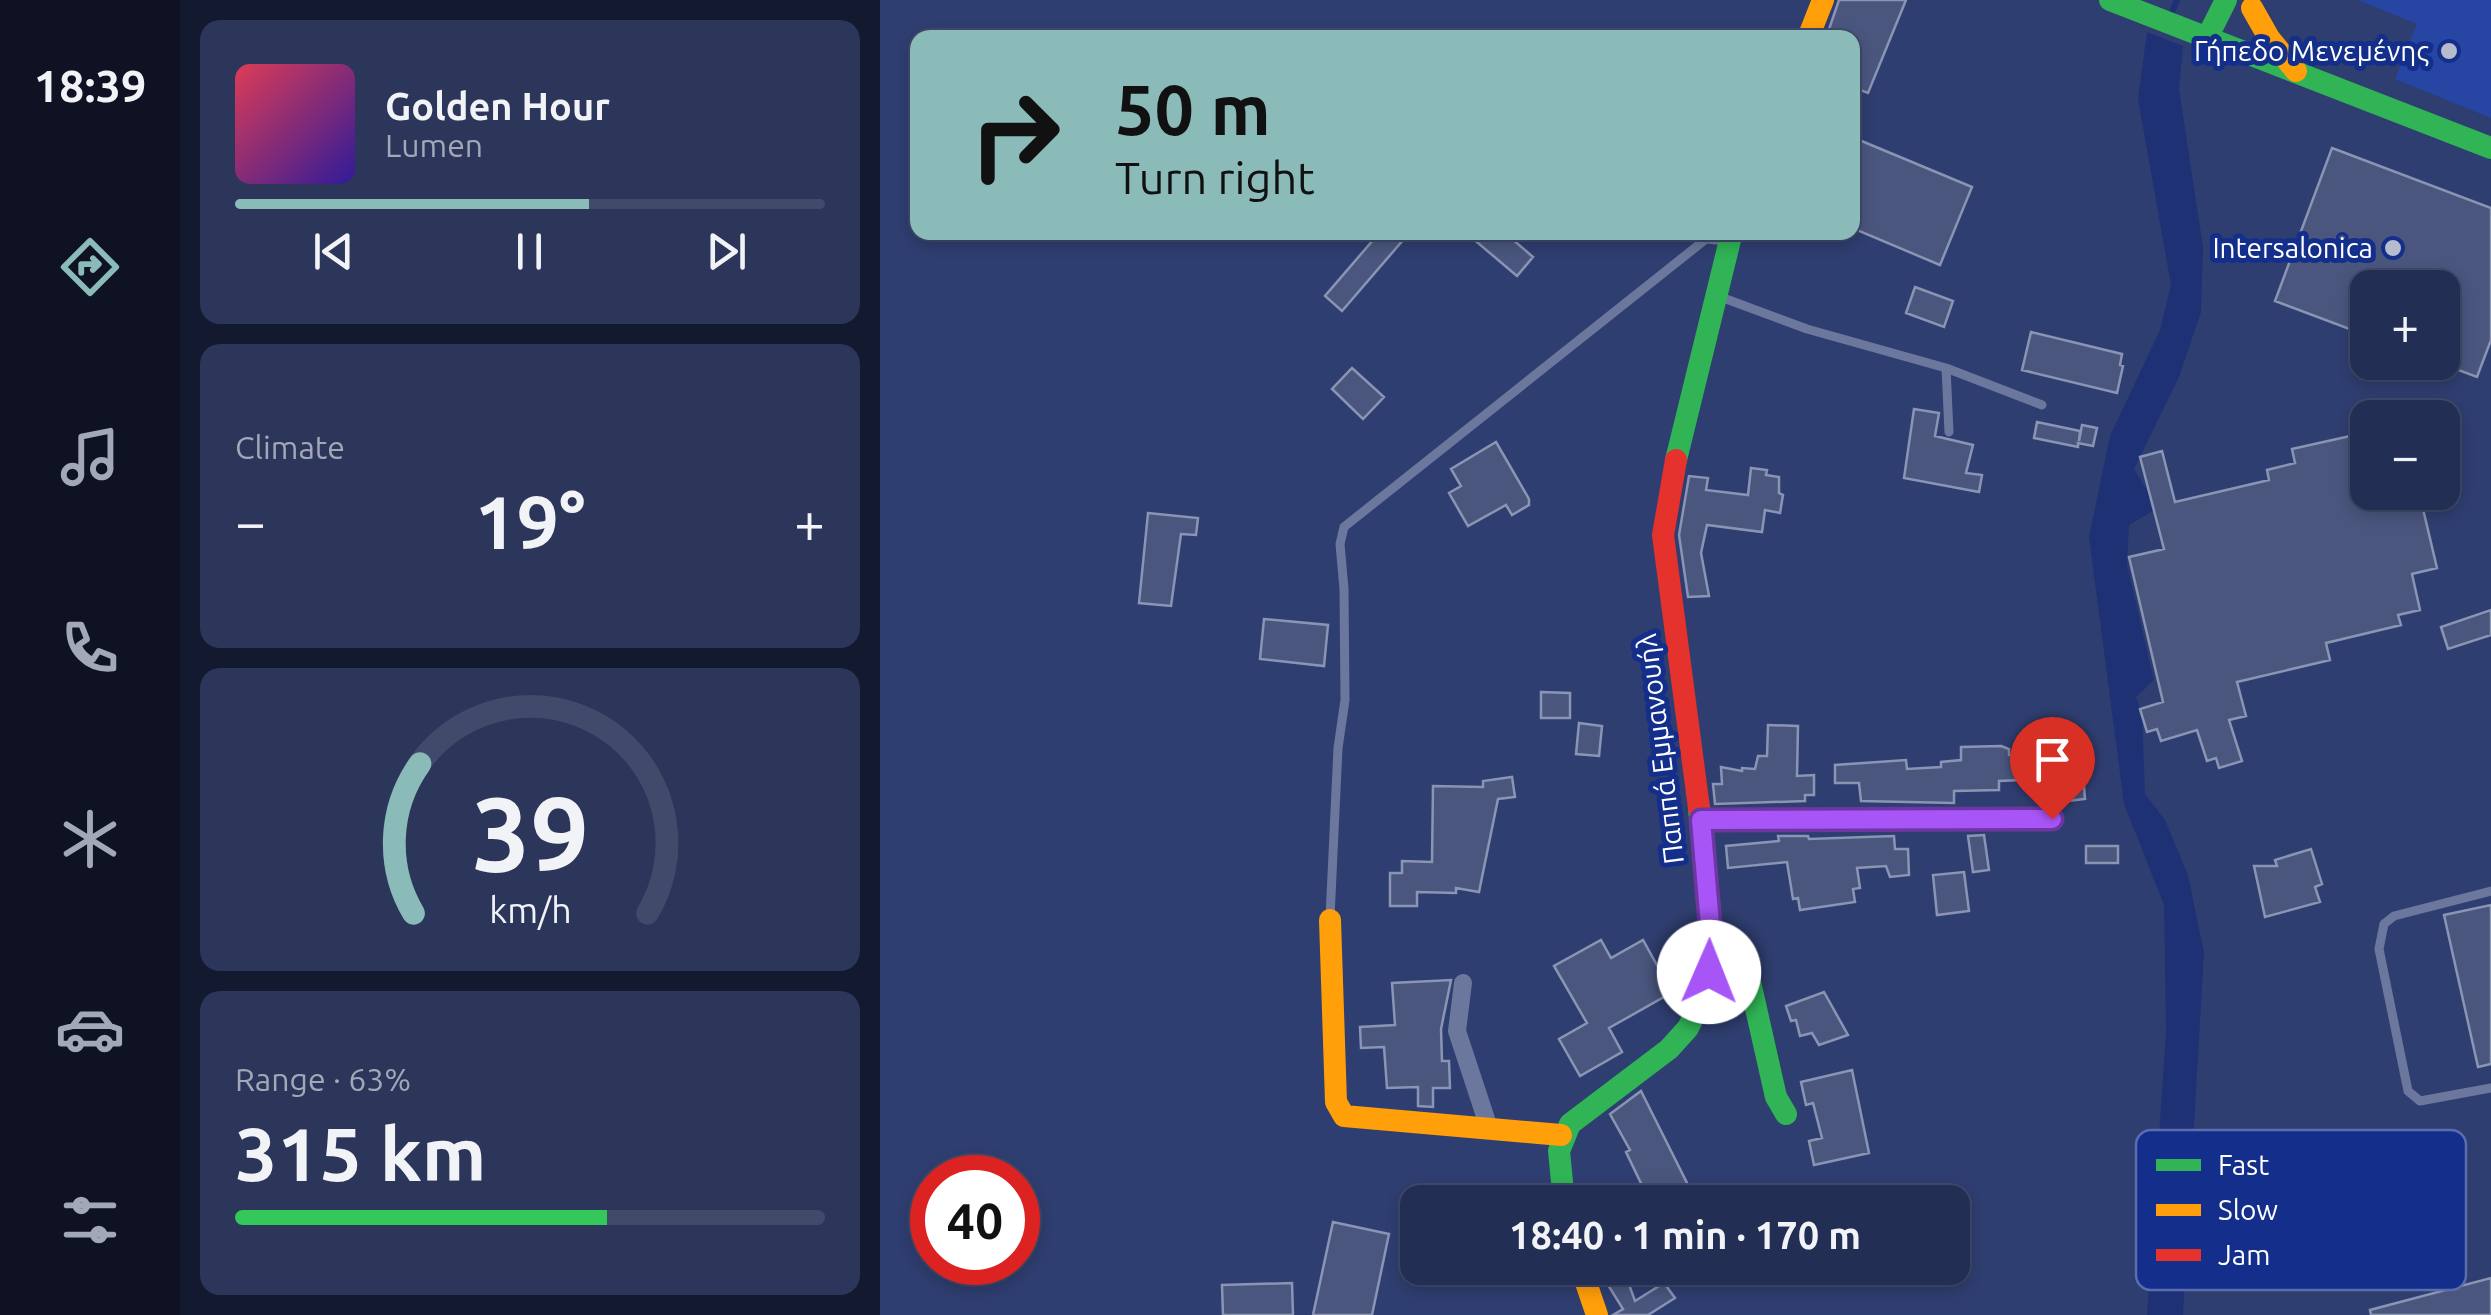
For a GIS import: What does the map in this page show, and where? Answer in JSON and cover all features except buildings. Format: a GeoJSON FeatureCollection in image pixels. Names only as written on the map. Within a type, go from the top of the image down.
{"type":"FeatureCollection","features":[{"type":"Feature","properties":{"kind":"street"},"geometry":{"type":"LineString","coordinates":[[1811,30],[1823,0]]}},
{"type":"Feature","properties":{"kind":"street"},"geometry":{"type":"LineString","coordinates":[[2110,0],[2491,148]]}},
{"type":"Feature","properties":{"kind":"street"},"geometry":{"type":"LineString","coordinates":[[2196,36],[2226,0]]}},
{"type":"Feature","properties":{"kind":"street"},"geometry":{"type":"LineString","coordinates":[[2233,50],[2253,4]]}},
{"type":"Feature","properties":{"kind":"street"},"geometry":{"type":"LineString","coordinates":[[2253,4],[2269,38],[2299,75]]}},
{"type":"Feature","properties":{"kind":"street","name":"Παππά Εμμανουήλ"},"geometry":{"type":"LineString","coordinates":[[1562,1135],[1570,1124],[1668,1049],[1688,1028],[1700,1007],[1709,972],[1711,936],[1701,820],[1663,535],[1674,468],[1729,240]]}},
{"type":"Feature","properties":{"kind":"street"},"geometry":{"type":"LineString","coordinates":[[1701,820],[2052,819]]}},
{"type":"Feature","properties":{"kind":"street"},"geometry":{"type":"LineString","coordinates":[[1330,920],[1339,1111],[1348,1118],[1562,1135],[1558,1154],[1562,1185]]}},
{"type":"Feature","properties":{"kind":"street"},"geometry":{"type":"LineString","coordinates":[[1709,972],[1728,971],[1750,982],[1776,1096],[1786,1114]]}},
{"type":"Feature","properties":{"kind":"street"},"geometry":{"type":"LineString","coordinates":[[1463,983],[1457,1031],[1489,1128]]}},
{"type":"Feature","properties":{"kind":"street"},"geometry":{"type":"LineString","coordinates":[[1587,1285],[1597,1315]]}},
{"type":"Feature","properties":{"kind":"lane"},"geometry":{"type":"LineString","coordinates":[[1330,920],[1337,762],[1345,700],[1340,544],[1344,527],[1705,240]]}},
{"type":"Feature","properties":{"kind":"lane"},"geometry":{"type":"LineString","coordinates":[[1715,295],[1807,329],[1946,368],[2042,405]]}},
{"type":"Feature","properties":{"kind":"lane"},"geometry":{"type":"LineString","coordinates":[[1946,368],[1949,432]]}},
{"type":"Feature","properties":{"kind":"lane"},"geometry":{"type":"LineString","coordinates":[[2491,891],[2394,916],[2384,924],[2378,949],[2408,1091],[2420,1100],[2491,1088]]}},
{"type":"Feature","properties":{"kind":"shaded area","name":"Γήπεδο Μενεμένης"},"geometry":{"type":"Polygon","coordinates":[[[2358,0],[2491,0],[2491,118],[2395,79],[2417,24],[2358,0]]]}},
{"type":"Feature","properties":{"kind":"shaded area"},"geometry":{"type":"Polygon","coordinates":[[[2147,32],[2183,46],[2179,89],[2203,247],[2201,312],[2179,377],[2134,469],[2158,508],[2129,525],[2127,564],[2154,680],[2136,697],[2142,712],[2145,794],[2165,820],[2188,875],[2204,953],[2194,1130],[2159,1130],[2166,1031],[2164,905],[2124,804],[2089,537],[2110,436],[2160,330],[2171,285],[2138,99],[2147,32]]]}},
{"type":"Feature","properties":{"kind":"shaded area"},"geometry":{"type":"Polygon","coordinates":[[[2149,1290],[2184,1290],[2183,1315],[2147,1315],[2149,1290]]]}},
{"type":"Feature","properties":{"kind":"waterway"},"geometry":{"type":"LineString","coordinates":[[2171,15],[2177,0]]}},
{"type":"Feature","properties":{"kind":"traffic: fast"},"geometry":{"type":"LineString","coordinates":[[2110,0],[2491,148]]}},
{"type":"Feature","properties":{"kind":"traffic: fast"},"geometry":{"type":"LineString","coordinates":[[2206,40],[2226,0]]}},
{"type":"Feature","properties":{"kind":"traffic: fast"},"geometry":{"type":"LineString","coordinates":[[1676,460],[1730,240]]}},
{"type":"Feature","properties":{"kind":"traffic: fast"},"geometry":{"type":"LineString","coordinates":[[1562,1185],[1559,1151],[1570,1124],[1669,1049],[1688,1028],[1707,989],[1711,937],[1699,808]]}},
{"type":"Feature","properties":{"kind":"traffic: fast"},"geometry":{"type":"LineString","coordinates":[[1709,972],[1736,973],[1750,982],[1776,1097],[1786,1114]]}},
{"type":"Feature","properties":{"kind":"traffic: slow"},"geometry":{"type":"LineString","coordinates":[[1811,30],[1823,0]]}},
{"type":"Feature","properties":{"kind":"traffic: slow"},"geometry":{"type":"LineString","coordinates":[[2252,8],[2269,38],[2296,71]]}},
{"type":"Feature","properties":{"kind":"traffic: slow"},"geometry":{"type":"LineString","coordinates":[[1701,820],[2052,819]]}},
{"type":"Feature","properties":{"kind":"traffic: slow"},"geometry":{"type":"LineString","coordinates":[[1330,920],[1336,1102],[1344,1116],[1561,1135]]}},
{"type":"Feature","properties":{"kind":"traffic: slow"},"geometry":{"type":"LineString","coordinates":[[1587,1285],[1597,1315]]}},
{"type":"Feature","properties":{"kind":"traffic: jam"},"geometry":{"type":"LineString","coordinates":[[1676,460],[1663,535],[1699,808]]}},
{"type":"Feature","properties":{"kind":"place","name":"Γήπεδο Μενεμένης"},"geometry":{"type":"Point","coordinates":[2449,51]}},
{"type":"Feature","properties":{"kind":"place","name":"Intersalonica"},"geometry":{"type":"Point","coordinates":[2393,248]}},
{"type":"Feature","properties":{"kind":"route"},"geometry":{"type":"LineString","coordinates":[[1709,972],[1711,936],[1701,820],[2052,819]]}}]}
